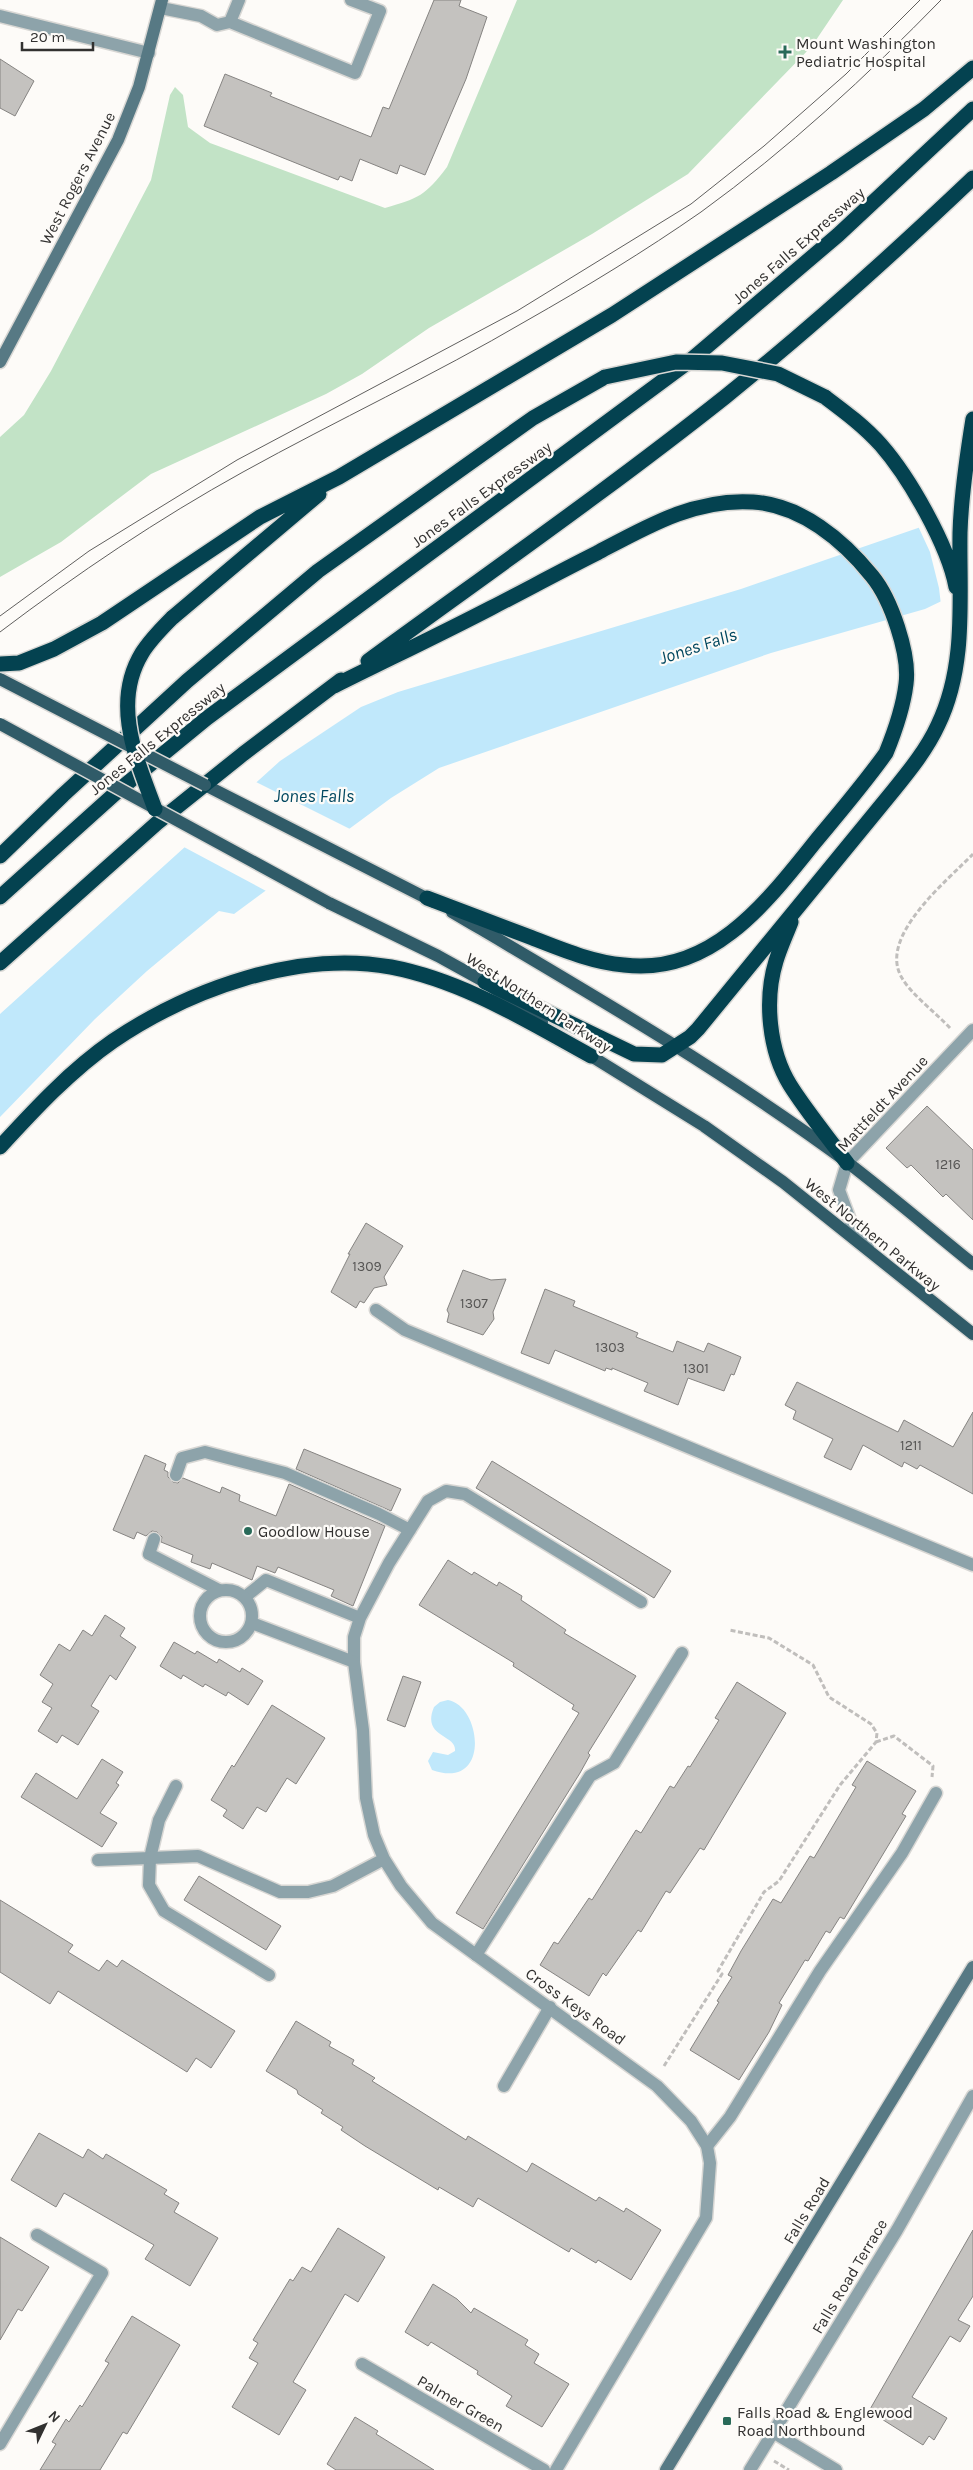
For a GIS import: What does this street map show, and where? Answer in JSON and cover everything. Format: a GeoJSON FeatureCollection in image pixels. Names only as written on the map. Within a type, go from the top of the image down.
{"type":"FeatureCollection","features":[{"type":"Feature","properties":{"kind":"highway"},"geometry":{"type":"LineString","coordinates":[[0,664],[19,663],[54,650],[102,623],[260,517],[339,477],[612,314],[739,234],[916,114],[973,68]]}},
{"type":"Feature","properties":{"kind":"highway","name":"Jones Falls Expressway"},"geometry":{"type":"LineString","coordinates":[[0,897],[119,790],[207,718],[691,360],[838,235],[973,109]]}},
{"type":"Feature","properties":{"kind":"highway"},"geometry":{"type":"LineString","coordinates":[[0,963],[157,823],[243,754],[640,462],[725,396],[872,274],[973,178]]}},
{"type":"Feature","properties":{"kind":"highway"},"geometry":{"type":"LineString","coordinates":[[0,856],[107,754],[259,620],[318,571],[533,418],[605,377],[676,362],[722,363],[778,374],[825,397],[857,421],[881,445],[900,470],[942,545],[954,579],[961,618]]}},
{"type":"Feature","properties":{"kind":"highway"},"geometry":{"type":"LineString","coordinates":[[484,982],[634,1054],[662,1055],[677,1047],[698,1029],[919,758],[939,724],[957,668],[961,618],[960,531],[968,448],[973,419]]}},
{"type":"Feature","properties":{"kind":"highway"},"geometry":{"type":"LineString","coordinates":[[155,809],[132,747],[126,706],[132,677],[141,654],[172,618],[339,477]]}},
{"type":"Feature","properties":{"kind":"highway"},"geometry":{"type":"LineString","coordinates":[[334,686],[490,609],[646,526],[689,508],[720,503],[754,502],[786,509],[818,525],[853,554],[876,580],[898,630],[904,657],[905,689],[897,727],[886,753],[772,895],[731,934],[695,955],[674,962],[644,967],[605,962],[568,952],[427,898]]}},
{"type":"Feature","properties":{"kind":"highway"},"geometry":{"type":"LineString","coordinates":[[796,908],[775,963],[772,982],[770,1007],[775,1045],[789,1084],[847,1163]]}},
{"type":"Feature","properties":{"kind":"highway"},"geometry":{"type":"LineString","coordinates":[[0,1147],[34,1110],[112,1042],[148,1020],[188,1000],[282,968],[332,962],[383,966],[413,972],[448,983],[493,1002],[591,1056]]}},
{"type":"Feature","properties":{"kind":"main road","name":"West Rogers Avenue"},"geometry":{"type":"LineString","coordinates":[[0,362],[118,140],[139,87],[161,4]]}},
{"type":"Feature","properties":{"kind":"main road","name":"West Northern Parkway"},"geometry":{"type":"LineString","coordinates":[[0,679],[369,870],[427,898],[677,1047],[847,1163],[973,1264]]}},
{"type":"Feature","properties":{"kind":"main road","name":"West Northern Parkway"},"geometry":{"type":"LineString","coordinates":[[0,724],[329,903],[438,956],[484,982],[591,1056],[704,1126],[783,1182],[973,1334]]}},
{"type":"Feature","properties":{"kind":"main road","name":"Falls Road"},"geometry":{"type":"LineString","coordinates":[[666,2470],[973,1966]]}},
{"type":"Feature","properties":{"kind":"street"},"geometry":{"type":"LineString","coordinates":[[230,22],[239,0]]}},
{"type":"Feature","properties":{"kind":"street"},"geometry":{"type":"LineString","coordinates":[[161,4],[201,16],[218,25],[230,22],[355,73],[380,11],[351,0]]}},
{"type":"Feature","properties":{"kind":"street"},"geometry":{"type":"LineString","coordinates":[[0,16],[149,54]]}},
{"type":"Feature","properties":{"kind":"street","name":"Mattfeldt Avenue"},"geometry":{"type":"LineString","coordinates":[[877,1259],[852,1225],[843,1205],[839,1190],[847,1163],[973,1030]]}},
{"type":"Feature","properties":{"kind":"street"},"geometry":{"type":"LineString","coordinates":[[376,1310],[405,1330],[973,1565]]}},
{"type":"Feature","properties":{"kind":"street"},"geometry":{"type":"LineString","coordinates":[[176,1475],[182,1458],[205,1452],[285,1473],[410,1530]]}},
{"type":"Feature","properties":{"kind":"street","name":"Cross Keys Road"},"geometry":{"type":"LineString","coordinates":[[556,2470],[706,2218],[710,2162],[707,2146],[690,2121],[658,2086],[432,1923],[401,1886],[384,1859],[374,1835],[366,1798],[363,1730],[354,1662],[354,1637],[360,1618],[390,1563],[428,1501],[446,1491],[465,1494],[641,1602]]}},
{"type":"Feature","properties":{"kind":"street"},"geometry":{"type":"LineString","coordinates":[[154,1539],[149,1554],[219,1590]]}},
{"type":"Feature","properties":{"kind":"street"},"geometry":{"type":"LineString","coordinates":[[245,1597],[266,1580],[360,1618]]}},
{"type":"Feature","properties":{"kind":"street"},"geometry":{"type":"LineString","coordinates":[[219,1590],[233,1590],[245,1597],[252,1609],[252,1623],[245,1635],[233,1642],[219,1642],[206,1634],[200,1622],[200,1608],[207,1596],[219,1590]]}},
{"type":"Feature","properties":{"kind":"street"},"geometry":{"type":"LineString","coordinates":[[252,1623],[354,1662]]}},
{"type":"Feature","properties":{"kind":"street"},"geometry":{"type":"LineString","coordinates":[[476,1955],[590,1776],[614,1763],[682,1653]]}},
{"type":"Feature","properties":{"kind":"street"},"geometry":{"type":"LineString","coordinates":[[176,1786],[159,1820],[150,1858],[149,1885],[164,1911],[269,1975]]}},
{"type":"Feature","properties":{"kind":"street"},"geometry":{"type":"LineString","coordinates":[[707,2146],[730,2117],[820,1971],[902,1853],[936,1793]]}},
{"type":"Feature","properties":{"kind":"street"},"geometry":{"type":"LineString","coordinates":[[98,1860],[198,1856],[280,1892],[308,1892],[333,1886],[384,1859]]}},
{"type":"Feature","properties":{"kind":"street"},"geometry":{"type":"LineString","coordinates":[[504,2086],[550,2007]]}},
{"type":"Feature","properties":{"kind":"street","name":"Falls Road Terrace"},"geometry":{"type":"LineString","coordinates":[[750,2470],[897,2230],[973,2096]]}},
{"type":"Feature","properties":{"kind":"street"},"geometry":{"type":"LineString","coordinates":[[0,2444],[102,2273],[37,2235]]}},
{"type":"Feature","properties":{"kind":"street","name":"Palmer Green"},"geometry":{"type":"LineString","coordinates":[[362,2364],[544,2470]]}},
{"type":"Feature","properties":{"kind":"street"},"geometry":{"type":"LineString","coordinates":[[773,2432],[836,2470]]}},
{"type":"Feature","properties":{"kind":"path"},"geometry":{"type":"LineString","coordinates":[[963,1040],[902,980],[895,964],[896,949],[908,925],[930,898],[973,854]]}},
{"type":"Feature","properties":{"kind":"path"},"geometry":{"type":"LineString","coordinates":[[729,1630],[769,1638],[813,1665],[829,1697],[871,1724],[877,1733],[876,1742]]}},
{"type":"Feature","properties":{"kind":"path"},"geometry":{"type":"LineString","coordinates":[[664,2066],[722,1974],[718,1971],[764,1892],[779,1881],[840,1785],[876,1742],[894,1736],[933,1766],[932,1780],[936,1793]]}},
{"type":"Feature","properties":{"kind":"path"},"geometry":{"type":"LineString","coordinates":[[774,2461],[789,2470]]}},
{"type":"Feature","properties":{"kind":"green space"},"geometry":{"type":"Polygon","coordinates":[[[517,0],[843,0],[812,46],[688,174],[592,234],[429,328],[362,374],[326,394],[151,474],[61,542],[0,577],[0,437],[24,415],[51,371],[151,180],[170,95],[175,87],[183,95],[188,127],[210,143],[385,208],[420,195],[433,184],[447,167],[517,0]]]}},
{"type":"Feature","properties":{"kind":"water","name":"Jones Falls"},"geometry":{"type":"Polygon","coordinates":[[[973,509],[973,586],[925,609],[771,653],[439,768],[391,798],[234,914],[219,911],[147,971],[95,1019],[0,1117],[0,1014],[280,761],[361,707],[398,692],[741,589],[973,509]]]}},
{"type":"Feature","properties":{"kind":"water"},"geometry":{"type":"Polygon","coordinates":[[[448,1700],[459,1706],[468,1716],[473,1730],[475,1745],[472,1759],[464,1769],[451,1773],[432,1770],[428,1761],[433,1752],[448,1755],[455,1751],[451,1741],[435,1730],[432,1725],[431,1717],[434,1707],[440,1702],[448,1700]]]}},
{"type":"Feature","properties":{"kind":"pier"},"geometry":{"type":"Polygon","coordinates":[[[973,507],[973,589],[941,605],[930,552],[918,526],[973,507]]]}},
{"type":"Feature","properties":{"kind":"pier"},"geometry":{"type":"Polygon","coordinates":[[[254,781],[352,830],[268,892],[182,846],[254,781]]]}},
{"type":"Feature","properties":{"kind":"building"},"geometry":{"type":"Polygon","coordinates":[[[434,0],[461,0],[459,6],[487,17],[466,79],[425,175],[400,165],[397,174],[360,159],[352,181],[340,176],[338,180],[204,126],[225,74],[272,93],[270,96],[371,137],[383,107],[389,109],[434,0]]]}},
{"type":"Feature","properties":{"kind":"building"},"geometry":{"type":"Polygon","coordinates":[[[0,59],[34,81],[15,116],[0,108],[0,59]]]}},
{"type":"Feature","properties":{"kind":"building"},"geometry":{"type":"Polygon","coordinates":[[[927,1106],[973,1150],[973,1220],[946,1194],[943,1197],[911,1165],[907,1168],[886,1148],[927,1106]]]}},
{"type":"Feature","properties":{"kind":"building"},"geometry":{"type":"Polygon","coordinates":[[[366,1223],[403,1246],[384,1277],[387,1285],[374,1288],[364,1303],[360,1301],[356,1308],[331,1292],[350,1254],[348,1254],[366,1223]]]}},
{"type":"Feature","properties":{"kind":"building"},"geometry":{"type":"Polygon","coordinates":[[[463,1270],[491,1280],[506,1279],[493,1312],[494,1319],[483,1335],[447,1322],[449,1314],[447,1310],[463,1270]]]}},
{"type":"Feature","properties":{"kind":"building"},"geometry":{"type":"Polygon","coordinates":[[[545,1289],[575,1301],[573,1306],[638,1333],[636,1337],[673,1352],[677,1341],[704,1352],[708,1343],[741,1357],[734,1375],[731,1374],[724,1391],[688,1378],[678,1405],[644,1391],[648,1383],[612,1368],[612,1370],[606,1368],[605,1371],[555,1350],[549,1364],[521,1353],[545,1289]]]}},
{"type":"Feature","properties":{"kind":"building"},"geometry":{"type":"Polygon","coordinates":[[[797,1382],[898,1432],[904,1420],[953,1447],[973,1412],[973,1494],[920,1465],[917,1469],[904,1462],[902,1467],[863,1445],[851,1470],[824,1457],[833,1439],[793,1419],[796,1411],[785,1405],[797,1382]]]}},
{"type":"Feature","properties":{"kind":"building"},"geometry":{"type":"Polygon","coordinates":[[[304,1449],[401,1489],[391,1511],[296,1469],[304,1449]]]}},
{"type":"Feature","properties":{"kind":"building","name":"Goodlow House"},"geometry":{"type":"Polygon","coordinates":[[[145,1455],[166,1464],[164,1470],[168,1472],[168,1477],[173,1482],[178,1483],[183,1478],[220,1493],[222,1487],[240,1495],[239,1501],[276,1516],[289,1484],[385,1526],[353,1606],[331,1596],[334,1590],[278,1567],[275,1573],[257,1566],[252,1580],[212,1563],[210,1569],[191,1562],[193,1555],[161,1542],[162,1537],[157,1532],[152,1531],[146,1536],[137,1532],[134,1539],[113,1530],[145,1455]]]}},
{"type":"Feature","properties":{"kind":"building"},"geometry":{"type":"Polygon","coordinates":[[[492,1461],[671,1571],[654,1598],[476,1488],[492,1461]]]}},
{"type":"Feature","properties":{"kind":"building"},"geometry":{"type":"Polygon","coordinates":[[[448,1560],[472,1575],[474,1572],[497,1586],[499,1582],[522,1596],[521,1600],[566,1630],[564,1633],[636,1676],[588,1753],[590,1755],[580,1773],[483,1929],[456,1913],[579,1713],[572,1709],[574,1705],[513,1666],[514,1663],[419,1605],[448,1560]]]}},
{"type":"Feature","properties":{"kind":"building"},"geometry":{"type":"Polygon","coordinates":[[[105,1615],[125,1628],[120,1636],[136,1647],[116,1680],[110,1675],[91,1706],[99,1711],[78,1745],[62,1735],[57,1743],[38,1731],[52,1708],[42,1702],[53,1684],[40,1675],[59,1644],[70,1651],[83,1630],[92,1636],[105,1615]]]}},
{"type":"Feature","properties":{"kind":"building"},"geometry":{"type":"Polygon","coordinates":[[[174,1642],[195,1654],[197,1651],[217,1663],[219,1659],[240,1672],[242,1668],[263,1681],[248,1705],[228,1692],[226,1696],[205,1684],[203,1687],[183,1675],[181,1679],[160,1666],[174,1642]]]}},
{"type":"Feature","properties":{"kind":"building"},"geometry":{"type":"Polygon","coordinates":[[[403,1676],[421,1682],[405,1727],[387,1720],[403,1676]]]}},
{"type":"Feature","properties":{"kind":"building"},"geometry":{"type":"Polygon","coordinates":[[[737,1682],[786,1713],[704,1850],[700,1848],[670,1893],[666,1891],[641,1932],[638,1930],[606,1976],[603,1973],[589,1996],[540,1965],[554,1942],[558,1944],[589,1898],[592,1900],[636,1830],[641,1833],[670,1786],[674,1788],[688,1766],[690,1767],[719,1720],[715,1718],[737,1682]]]}},
{"type":"Feature","properties":{"kind":"building"},"geometry":{"type":"Polygon","coordinates":[[[272,1705],[325,1738],[296,1784],[287,1778],[266,1812],[257,1807],[243,1829],[223,1816],[227,1810],[211,1800],[232,1765],[234,1767],[272,1705]]]}},
{"type":"Feature","properties":{"kind":"building"},"geometry":{"type":"Polygon","coordinates":[[[102,1759],[123,1772],[116,1783],[119,1785],[100,1813],[117,1823],[102,1847],[21,1797],[36,1773],[77,1799],[102,1759]]]}},
{"type":"Feature","properties":{"kind":"building"},"geometry":{"type":"Polygon","coordinates":[[[867,1761],[916,1791],[902,1814],[906,1816],[844,1919],[840,1917],[830,1933],[826,1931],[808,1961],[805,1960],[779,2003],[782,2005],[769,2032],[739,2080],[690,2050],[732,1977],[728,1975],[741,1951],[773,1899],[781,1903],[810,1856],[814,1858],[856,1787],[852,1785],[867,1761]]]}},
{"type":"Feature","properties":{"kind":"building"},"geometry":{"type":"Polygon","coordinates":[[[199,1876],[281,1926],[266,1950],[184,1900],[199,1876]]]}},
{"type":"Feature","properties":{"kind":"building"},"geometry":{"type":"Polygon","coordinates":[[[0,1900],[73,1945],[68,1952],[99,1971],[107,1960],[117,1967],[122,1960],[235,2031],[211,2068],[196,2058],[187,2072],[58,1991],[50,2004],[0,1972],[0,1900]]]}},
{"type":"Feature","properties":{"kind":"building"},"geometry":{"type":"Polygon","coordinates":[[[296,2021],[331,2042],[329,2046],[354,2060],[352,2064],[375,2078],[372,2081],[466,2140],[468,2136],[527,2172],[532,2163],[596,2201],[599,2197],[624,2212],[626,2208],[661,2230],[631,2280],[598,2260],[596,2263],[571,2248],[569,2252],[478,2198],[473,2207],[439,2187],[438,2190],[341,2130],[343,2127],[321,2113],[323,2110],[298,2094],[297,2090],[266,2071],[296,2021]]]}},
{"type":"Feature","properties":{"kind":"building"},"geometry":{"type":"Polygon","coordinates":[[[39,2133],[83,2158],[88,2149],[103,2159],[106,2154],[167,2190],[164,2194],[179,2203],[174,2212],[218,2238],[190,2286],[145,2259],[154,2245],[64,2193],[56,2207],[11,2180],[39,2133]]]}},
{"type":"Feature","properties":{"kind":"building"},"geometry":{"type":"Polygon","coordinates":[[[338,2228],[385,2257],[358,2302],[345,2294],[293,2382],[306,2390],[279,2435],[232,2407],[258,2363],[249,2358],[258,2343],[253,2340],[290,2279],[293,2281],[302,2267],[311,2272],[338,2228]]]}},
{"type":"Feature","properties":{"kind":"building"},"geometry":{"type":"Polygon","coordinates":[[[973,2230],[973,2296],[958,2320],[970,2326],[960,2342],[950,2336],[912,2397],[947,2418],[934,2440],[929,2436],[923,2445],[869,2411],[973,2230]]]}},
{"type":"Feature","properties":{"kind":"building"},"geometry":{"type":"Polygon","coordinates":[[[0,2237],[49,2267],[22,2311],[18,2309],[0,2340],[0,2237]]]}},
{"type":"Feature","properties":{"kind":"building"},"geometry":{"type":"Polygon","coordinates":[[[433,2284],[457,2299],[471,2313],[474,2308],[528,2340],[525,2345],[539,2354],[534,2363],[569,2384],[542,2427],[506,2406],[512,2396],[477,2374],[478,2371],[431,2342],[428,2346],[405,2332],[433,2284]]]}},
{"type":"Feature","properties":{"kind":"building"},"geometry":{"type":"Polygon","coordinates":[[[132,2316],[180,2345],[145,2404],[127,2434],[123,2432],[100,2470],[40,2470],[56,2444],[52,2442],[66,2419],[69,2422],[80,2405],[82,2407],[109,2363],[105,2361],[132,2316]]]}},
{"type":"Feature","properties":{"kind":"building"},"geometry":{"type":"Polygon","coordinates":[[[355,2417],[378,2431],[376,2434],[434,2470],[336,2470],[327,2464],[355,2417]]]}},
{"type":"Feature","properties":{"kind":"tram line"},"geometry":{"type":"LineString","coordinates":[[0,616],[89,551],[237,460],[517,311],[691,204],[764,146],[846,74],[920,0]]}},
{"type":"Feature","properties":{"kind":"tram line"},"geometry":{"type":"LineString","coordinates":[[0,632],[89,568],[211,490],[491,341],[637,255],[701,212],[796,137],[885,56],[941,0]]}},
{"type":"Feature","properties":{"kind":"place","name":"Mount Washington Pediatric Hospital"},"geometry":{"type":"Point","coordinates":[785,52]}},
{"type":"Feature","properties":{"kind":"place","name":"Goodlow House"},"geometry":{"type":"Point","coordinates":[248,1531]}},
{"type":"Feature","properties":{"kind":"place","name":"Falls Road & Englewood Road Northbound"},"geometry":{"type":"Point","coordinates":[727,2421]}}]}
